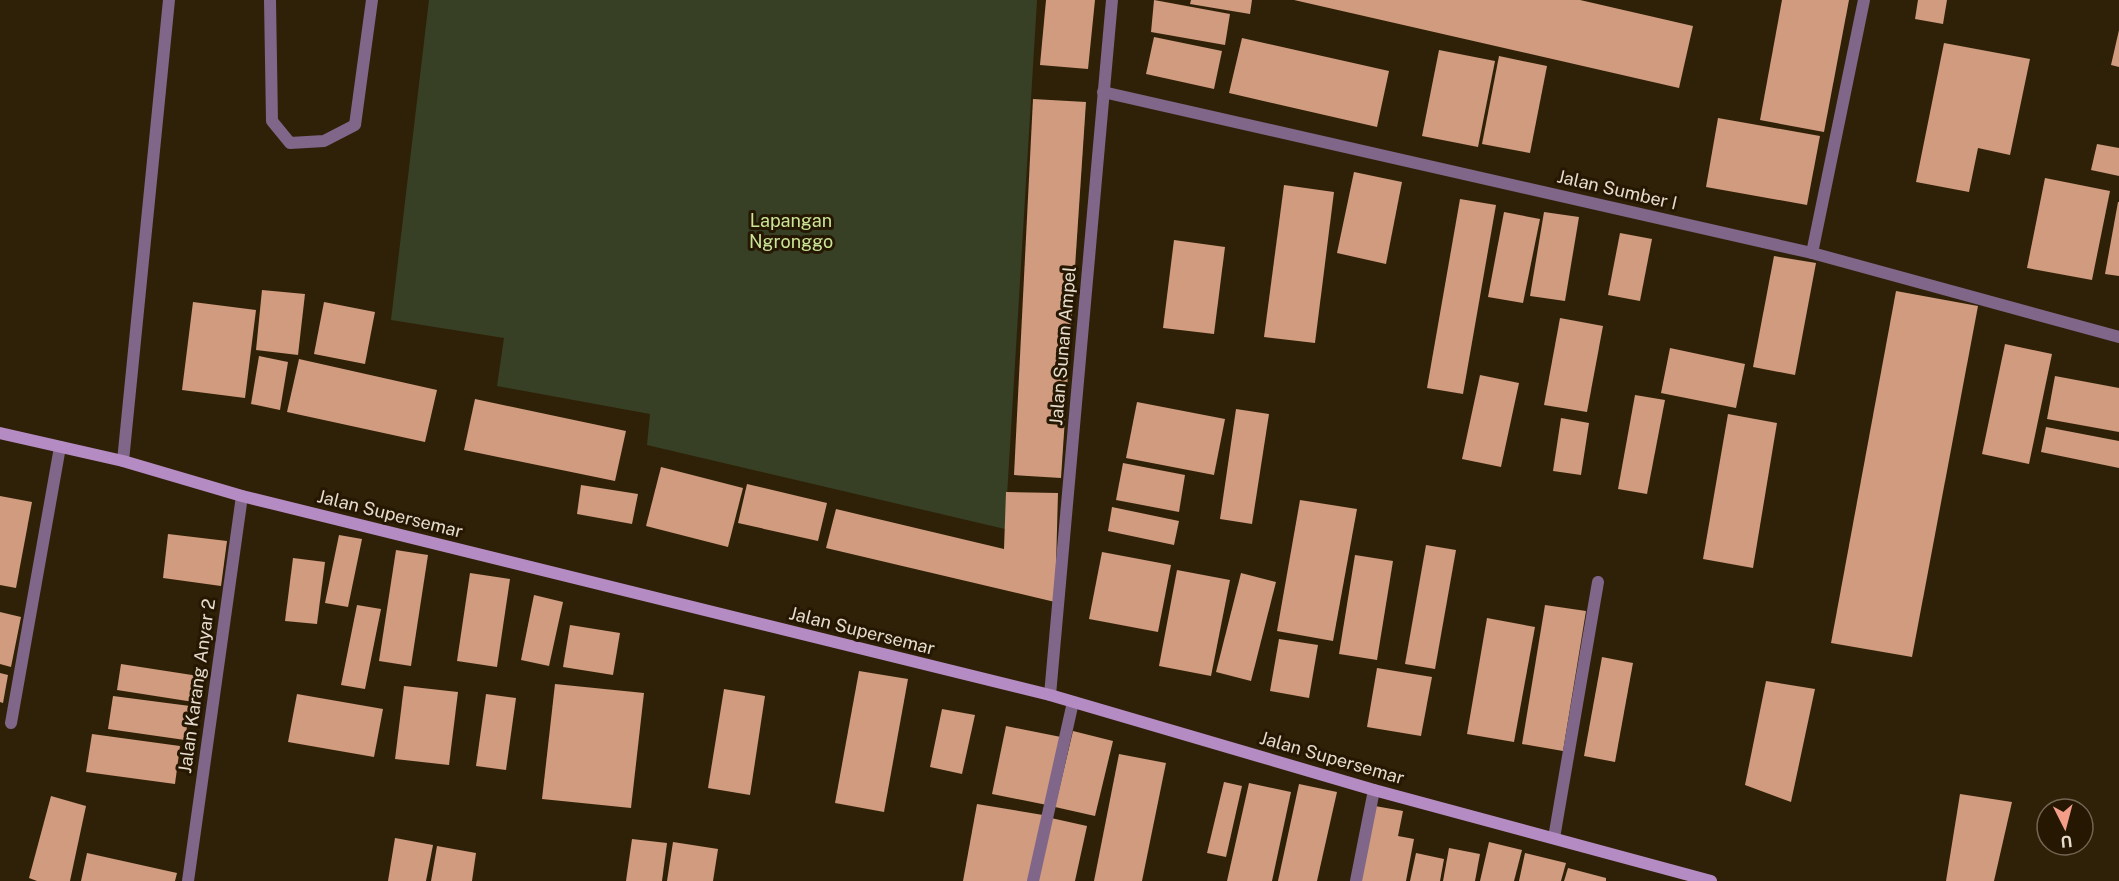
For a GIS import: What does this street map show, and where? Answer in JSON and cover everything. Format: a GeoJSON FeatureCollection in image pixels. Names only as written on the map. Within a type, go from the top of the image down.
{"type":"FeatureCollection","features":[{"type":"Feature","properties":{"kind":"main road","name":"Jalan Supersemar"},"geometry":{"type":"LineString","coordinates":[[0,433],[123,461],[242,496],[1073,702],[1374,790],[1711,881]]}},
{"type":"Feature","properties":{"kind":"street"},"geometry":{"type":"LineString","coordinates":[[123,461],[169,0]]}},
{"type":"Feature","properties":{"kind":"street"},"geometry":{"type":"LineString","coordinates":[[270,0],[272,121],[290,143],[324,141],[355,125],[372,0]]}},
{"type":"Feature","properties":{"kind":"street","name":"Jalan Sunan Ampel"},"geometry":{"type":"LineString","coordinates":[[1050,696],[1112,0]]}},
{"type":"Feature","properties":{"kind":"street"},"geometry":{"type":"LineString","coordinates":[[1812,254],[1864,0]]}},
{"type":"Feature","properties":{"kind":"street","name":"Jalan Sumber I"},"geometry":{"type":"LineString","coordinates":[[1103,92],[1812,254],[2119,337]]}},
{"type":"Feature","properties":{"kind":"street"},"geometry":{"type":"LineString","coordinates":[[11,723],[60,447]]}},
{"type":"Feature","properties":{"kind":"street","name":"Jalan Karang Anyar 2"},"geometry":{"type":"LineString","coordinates":[[188,881],[242,496]]}},
{"type":"Feature","properties":{"kind":"street"},"geometry":{"type":"LineString","coordinates":[[1554,838],[1598,582]]}},
{"type":"Feature","properties":{"kind":"street"},"geometry":{"type":"LineString","coordinates":[[1033,881],[1073,702]]}},
{"type":"Feature","properties":{"kind":"street"},"geometry":{"type":"LineString","coordinates":[[1356,881],[1374,790]]}},
{"type":"Feature","properties":{"kind":"green space","name":"Lapangan Ngronggo"},"geometry":{"type":"Polygon","coordinates":[[[429,0],[1037,0],[1005,529],[647,445],[650,414],[497,386],[504,338],[391,320],[429,0]]]}},
{"type":"Feature","properties":{"kind":"building"},"geometry":{"type":"Polygon","coordinates":[[[1046,0],[1095,0],[1088,69],[1040,65],[1046,0]]]}},
{"type":"Feature","properties":{"kind":"building"},"geometry":{"type":"Polygon","coordinates":[[[1154,0],[1230,14],[1225,45],[1151,32],[1154,0]]]}},
{"type":"Feature","properties":{"kind":"building"},"geometry":{"type":"Polygon","coordinates":[[[1191,0],[1252,0],[1250,14],[1190,4],[1191,0]]]}},
{"type":"Feature","properties":{"kind":"building"},"geometry":{"type":"Polygon","coordinates":[[[1294,0],[1580,0],[1693,26],[1679,88],[1294,0]]]}},
{"type":"Feature","properties":{"kind":"building"},"geometry":{"type":"Polygon","coordinates":[[[1782,0],[1849,0],[1824,132],[1760,120],[1782,0]]]}},
{"type":"Feature","properties":{"kind":"building"},"geometry":{"type":"Polygon","coordinates":[[[1918,0],[1947,0],[1943,24],[1915,19],[1918,0]]]}},
{"type":"Feature","properties":{"kind":"building"},"geometry":{"type":"Polygon","coordinates":[[[2119,30],[2119,67],[2111,65],[2119,30]]]}},
{"type":"Feature","properties":{"kind":"building"},"geometry":{"type":"Polygon","coordinates":[[[1154,37],[1222,51],[1214,89],[1146,74],[1154,37]]]}},
{"type":"Feature","properties":{"kind":"building"},"geometry":{"type":"Polygon","coordinates":[[[1242,38],[1389,71],[1377,127],[1229,93],[1242,38]]]}},
{"type":"Feature","properties":{"kind":"building"},"geometry":{"type":"Polygon","coordinates":[[[1944,43],[2030,59],[2010,155],[1978,148],[1969,192],[1916,182],[1944,43]]]}},
{"type":"Feature","properties":{"kind":"building"},"geometry":{"type":"Polygon","coordinates":[[[1439,50],[1495,61],[1478,147],[1422,136],[1439,50]]]}},
{"type":"Feature","properties":{"kind":"building"},"geometry":{"type":"Polygon","coordinates":[[[1499,56],[1547,66],[1530,153],[1482,144],[1499,56]]]}},
{"type":"Feature","properties":{"kind":"building"},"geometry":{"type":"Polygon","coordinates":[[[1033,99],[1086,102],[1061,478],[1014,475],[1033,99]]]}},
{"type":"Feature","properties":{"kind":"building"},"geometry":{"type":"Polygon","coordinates":[[[1718,118],[1820,136],[1807,205],[1706,187],[1718,118]]]}},
{"type":"Feature","properties":{"kind":"building"},"geometry":{"type":"Polygon","coordinates":[[[2097,144],[2119,148],[2119,176],[2091,170],[2097,144]]]}},
{"type":"Feature","properties":{"kind":"building"},"geometry":{"type":"Polygon","coordinates":[[[1354,172],[1402,182],[1386,264],[1337,253],[1354,172]]]}},
{"type":"Feature","properties":{"kind":"building"},"geometry":{"type":"Polygon","coordinates":[[[2045,178],[2110,191],[2092,280],[2027,268],[2045,178]]]}},
{"type":"Feature","properties":{"kind":"building"},"geometry":{"type":"Polygon","coordinates":[[[1284,185],[1334,192],[1315,343],[1264,337],[1284,185]]]}},
{"type":"Feature","properties":{"kind":"building"},"geometry":{"type":"Polygon","coordinates":[[[1460,199],[1496,205],[1463,394],[1427,388],[1460,199]]]}},
{"type":"Feature","properties":{"kind":"building"},"geometry":{"type":"Polygon","coordinates":[[[2119,202],[2119,276],[2105,274],[2119,202]]]}},
{"type":"Feature","properties":{"kind":"building"},"geometry":{"type":"Polygon","coordinates":[[[1504,212],[1540,219],[1523,303],[1488,297],[1504,212]]]}},
{"type":"Feature","properties":{"kind":"building"},"geometry":{"type":"Polygon","coordinates":[[[1544,212],[1579,217],[1565,301],[1530,296],[1544,212]]]}},
{"type":"Feature","properties":{"kind":"building"},"geometry":{"type":"Polygon","coordinates":[[[1620,233],[1652,239],[1640,301],[1608,295],[1620,233]]]}},
{"type":"Feature","properties":{"kind":"building"},"geometry":{"type":"Polygon","coordinates":[[[1174,240],[1225,247],[1214,334],[1163,328],[1174,240]]]}},
{"type":"Feature","properties":{"kind":"building"},"geometry":{"type":"Polygon","coordinates":[[[1774,256],[1816,263],[1795,375],[1753,367],[1774,256]]]}},
{"type":"Feature","properties":{"kind":"building"},"geometry":{"type":"Polygon","coordinates":[[[262,290],[305,294],[298,355],[256,350],[262,290]]]}},
{"type":"Feature","properties":{"kind":"building"},"geometry":{"type":"Polygon","coordinates":[[[1896,291],[1978,306],[1912,657],[1831,643],[1896,291]]]}},
{"type":"Feature","properties":{"kind":"building"},"geometry":{"type":"Polygon","coordinates":[[[193,302],[256,310],[245,398],[182,390],[193,302]]]}},
{"type":"Feature","properties":{"kind":"building"},"geometry":{"type":"Polygon","coordinates":[[[324,302],[375,312],[365,364],[314,354],[324,302]]]}},
{"type":"Feature","properties":{"kind":"building"},"geometry":{"type":"Polygon","coordinates":[[[1560,318],[1603,326],[1587,412],[1544,405],[1560,318]]]}},
{"type":"Feature","properties":{"kind":"building"},"geometry":{"type":"Polygon","coordinates":[[[2005,344],[2052,354],[2029,464],[1982,454],[2005,344]]]}},
{"type":"Feature","properties":{"kind":"building"},"geometry":{"type":"Polygon","coordinates":[[[1670,348],[1745,364],[1736,408],[1661,393],[1670,348]]]}},
{"type":"Feature","properties":{"kind":"building"},"geometry":{"type":"Polygon","coordinates":[[[259,356],[288,362],[280,410],[251,404],[259,356]]]}},
{"type":"Feature","properties":{"kind":"building"},"geometry":{"type":"Polygon","coordinates":[[[299,359],[437,390],[425,442],[287,412],[299,359]]]}},
{"type":"Feature","properties":{"kind":"building"},"geometry":{"type":"Polygon","coordinates":[[[1480,375],[1519,383],[1501,467],[1462,459],[1480,375]]]}},
{"type":"Feature","properties":{"kind":"building"},"geometry":{"type":"Polygon","coordinates":[[[2055,376],[2119,388],[2119,432],[2047,419],[2055,376]]]}},
{"type":"Feature","properties":{"kind":"building"},"geometry":{"type":"Polygon","coordinates":[[[1635,395],[1665,400],[1647,494],[1618,489],[1635,395]]]}},
{"type":"Feature","properties":{"kind":"building"},"geometry":{"type":"Polygon","coordinates":[[[475,399],[626,431],[615,481],[464,450],[475,399]]]}},
{"type":"Feature","properties":{"kind":"building"},"geometry":{"type":"Polygon","coordinates":[[[1137,402],[1225,419],[1214,475],[1126,458],[1137,402]]]}},
{"type":"Feature","properties":{"kind":"building"},"geometry":{"type":"Polygon","coordinates":[[[1236,409],[1269,414],[1252,524],[1220,519],[1236,409]]]}},
{"type":"Feature","properties":{"kind":"building"},"geometry":{"type":"Polygon","coordinates":[[[1728,414],[1777,423],[1753,568],[1703,559],[1728,414]]]}},
{"type":"Feature","properties":{"kind":"building"},"geometry":{"type":"Polygon","coordinates":[[[1561,418],[1589,423],[1581,475],[1553,471],[1561,418]]]}},
{"type":"Feature","properties":{"kind":"building"},"geometry":{"type":"Polygon","coordinates":[[[2046,427],[2119,441],[2119,468],[2041,452],[2046,427]]]}},
{"type":"Feature","properties":{"kind":"building"},"geometry":{"type":"Polygon","coordinates":[[[1123,463],[1185,475],[1179,512],[1116,500],[1123,463]]]}},
{"type":"Feature","properties":{"kind":"building"},"geometry":{"type":"Polygon","coordinates":[[[661,467],[743,488],[728,547],[646,526],[661,467]]]}},
{"type":"Feature","properties":{"kind":"building"},"geometry":{"type":"Polygon","coordinates":[[[747,484],[827,503],[818,541],[738,523],[747,484]]]}},
{"type":"Feature","properties":{"kind":"building"},"geometry":{"type":"Polygon","coordinates":[[[581,485],[638,494],[632,524],[577,514],[581,485]]]}},
{"type":"Feature","properties":{"kind":"building"},"geometry":{"type":"Polygon","coordinates":[[[1006,492],[1058,493],[1055,602],[826,548],[836,509],[1004,549],[1006,492]]]}},
{"type":"Feature","properties":{"kind":"building"},"geometry":{"type":"Polygon","coordinates":[[[0,496],[32,502],[16,588],[0,585],[0,496]]]}},
{"type":"Feature","properties":{"kind":"building"},"geometry":{"type":"Polygon","coordinates":[[[1300,500],[1357,509],[1333,641],[1277,631],[1300,500]]]}},
{"type":"Feature","properties":{"kind":"building"},"geometry":{"type":"Polygon","coordinates":[[[1112,507],[1179,521],[1174,545],[1108,531],[1112,507]]]}},
{"type":"Feature","properties":{"kind":"building"},"geometry":{"type":"Polygon","coordinates":[[[168,534],[227,541],[221,586],[163,578],[168,534]]]}},
{"type":"Feature","properties":{"kind":"building"},"geometry":{"type":"Polygon","coordinates":[[[339,535],[362,539],[348,607],[325,603],[339,535]]]}},
{"type":"Feature","properties":{"kind":"building"},"geometry":{"type":"Polygon","coordinates":[[[1426,545],[1456,550],[1435,669],[1405,664],[1426,545]]]}},
{"type":"Feature","properties":{"kind":"building"},"geometry":{"type":"Polygon","coordinates":[[[396,550],[428,555],[411,666],[379,661],[396,550]]]}},
{"type":"Feature","properties":{"kind":"building"},"geometry":{"type":"Polygon","coordinates":[[[1102,552],[1171,565],[1158,632],[1089,619],[1102,552]]]}},
{"type":"Feature","properties":{"kind":"building"},"geometry":{"type":"Polygon","coordinates":[[[1355,555],[1393,561],[1377,660],[1339,654],[1355,555]]]}},
{"type":"Feature","properties":{"kind":"building"},"geometry":{"type":"Polygon","coordinates":[[[293,558],[325,562],[317,624],[285,621],[293,558]]]}},
{"type":"Feature","properties":{"kind":"building"},"geometry":{"type":"Polygon","coordinates":[[[1177,570],[1230,580],[1211,676],[1159,666],[1177,570]]]}},
{"type":"Feature","properties":{"kind":"building"},"geometry":{"type":"Polygon","coordinates":[[[470,573],[510,579],[497,667],[457,661],[470,573]]]}},
{"type":"Feature","properties":{"kind":"building"},"geometry":{"type":"Polygon","coordinates":[[[1241,573],[1276,582],[1251,681],[1216,672],[1241,573]]]}},
{"type":"Feature","properties":{"kind":"building"},"geometry":{"type":"Polygon","coordinates":[[[534,595],[563,602],[549,666],[521,660],[534,595]]]}},
{"type":"Feature","properties":{"kind":"building"},"geometry":{"type":"Polygon","coordinates":[[[357,605],[381,609],[365,689],[341,685],[357,605]]]}},
{"type":"Feature","properties":{"kind":"building"},"geometry":{"type":"Polygon","coordinates":[[[1545,605],[1586,611],[1563,751],[1522,744],[1545,605]]]}},
{"type":"Feature","properties":{"kind":"building"},"geometry":{"type":"Polygon","coordinates":[[[0,612],[21,617],[11,667],[0,664],[0,612]]]}},
{"type":"Feature","properties":{"kind":"building"},"geometry":{"type":"Polygon","coordinates":[[[1487,618],[1535,627],[1514,742],[1467,734],[1487,618]]]}},
{"type":"Feature","properties":{"kind":"building"},"geometry":{"type":"Polygon","coordinates":[[[570,625],[620,633],[613,675],[563,667],[570,625]]]}},
{"type":"Feature","properties":{"kind":"building"},"geometry":{"type":"Polygon","coordinates":[[[1279,639],[1318,645],[1309,698],[1270,691],[1279,639]]]}},
{"type":"Feature","properties":{"kind":"building"},"geometry":{"type":"Polygon","coordinates":[[[1602,657],[1633,663],[1615,762],[1584,756],[1602,657]]]}},
{"type":"Feature","properties":{"kind":"building"},"geometry":{"type":"Polygon","coordinates":[[[121,664],[205,677],[200,703],[117,690],[121,664]]]}},
{"type":"Feature","properties":{"kind":"building"},"geometry":{"type":"Polygon","coordinates":[[[1377,668],[1432,677],[1421,736],[1367,727],[1377,668]]]}},
{"type":"Feature","properties":{"kind":"building"},"geometry":{"type":"Polygon","coordinates":[[[859,671],[908,679],[884,812],[835,803],[859,671]]]}},
{"type":"Feature","properties":{"kind":"building"},"geometry":{"type":"Polygon","coordinates":[[[0,673],[8,675],[3,703],[0,702],[0,673]]]}},
{"type":"Feature","properties":{"kind":"building"},"geometry":{"type":"Polygon","coordinates":[[[1766,681],[1815,689],[1791,802],[1745,785],[1766,681]]]}},
{"type":"Feature","properties":{"kind":"building"},"geometry":{"type":"Polygon","coordinates":[[[555,684],[644,693],[631,808],[542,799],[555,684]]]}},
{"type":"Feature","properties":{"kind":"building"},"geometry":{"type":"Polygon","coordinates":[[[404,686],[458,692],[449,765],[395,759],[404,686]]]}},
{"type":"Feature","properties":{"kind":"building"},"geometry":{"type":"Polygon","coordinates":[[[724,689],[765,696],[750,795],[708,788],[724,689]]]}},
{"type":"Feature","properties":{"kind":"building"},"geometry":{"type":"Polygon","coordinates":[[[297,694],[383,709],[374,757],[288,742],[297,694]]]}},
{"type":"Feature","properties":{"kind":"building"},"geometry":{"type":"Polygon","coordinates":[[[486,694],[516,698],[506,770],[476,766],[486,694]]]}},
{"type":"Feature","properties":{"kind":"building"},"geometry":{"type":"Polygon","coordinates":[[[113,696],[190,706],[185,740],[108,729],[113,696]]]}},
{"type":"Feature","properties":{"kind":"building"},"geometry":{"type":"Polygon","coordinates":[[[942,709],[975,715],[962,774],[930,767],[942,709]]]}},
{"type":"Feature","properties":{"kind":"building"},"geometry":{"type":"Polygon","coordinates":[[[1006,726],[1061,737],[1047,805],[992,794],[1006,726]]]}},
{"type":"Feature","properties":{"kind":"building"},"geometry":{"type":"Polygon","coordinates":[[[1073,731],[1113,741],[1095,816],[1055,807],[1073,731]]]}},
{"type":"Feature","properties":{"kind":"building"},"geometry":{"type":"Polygon","coordinates":[[[92,734],[180,746],[175,784],[86,772],[92,734]]]}},
{"type":"Feature","properties":{"kind":"building"},"geometry":{"type":"Polygon","coordinates":[[[1119,754],[1166,763],[1142,881],[1094,881],[1119,754]]]}},
{"type":"Feature","properties":{"kind":"building"},"geometry":{"type":"Polygon","coordinates":[[[1224,782],[1242,786],[1226,857],[1207,853],[1224,782]]]}},
{"type":"Feature","properties":{"kind":"building"},"geometry":{"type":"Polygon","coordinates":[[[1249,783],[1291,792],[1272,881],[1227,881],[1249,783]]]}},
{"type":"Feature","properties":{"kind":"building"},"geometry":{"type":"Polygon","coordinates":[[[1299,784],[1337,792],[1317,881],[1278,881],[1299,784]]]}},
{"type":"Feature","properties":{"kind":"building"},"geometry":{"type":"Polygon","coordinates":[[[1960,794],[2012,802],[1994,881],[1946,881],[1960,794]]]}},
{"type":"Feature","properties":{"kind":"building"},"geometry":{"type":"Polygon","coordinates":[[[51,796],[86,806],[70,881],[37,881],[29,878],[51,796]]]}},
{"type":"Feature","properties":{"kind":"building"},"geometry":{"type":"Polygon","coordinates":[[[977,804],[1043,815],[1031,881],[963,881],[977,804]]]}},
{"type":"Feature","properties":{"kind":"building"},"geometry":{"type":"Polygon","coordinates":[[[1375,806],[1403,811],[1398,836],[1414,839],[1406,881],[1360,881],[1375,806]]]}},
{"type":"Feature","properties":{"kind":"building"},"geometry":{"type":"Polygon","coordinates":[[[1051,818],[1087,826],[1075,881],[1036,881],[1051,818]]]}},
{"type":"Feature","properties":{"kind":"building"},"geometry":{"type":"Polygon","coordinates":[[[395,838],[433,845],[426,881],[388,881],[395,838]]]}},
{"type":"Feature","properties":{"kind":"building"},"geometry":{"type":"Polygon","coordinates":[[[632,839],[667,843],[662,881],[626,881],[632,839]]]}},
{"type":"Feature","properties":{"kind":"building"},"geometry":{"type":"Polygon","coordinates":[[[673,842],[718,849],[713,881],[667,881],[673,842]]]}},
{"type":"Feature","properties":{"kind":"building"},"geometry":{"type":"Polygon","coordinates":[[[1489,842],[1522,850],[1514,881],[1480,881],[1489,842]]]}},
{"type":"Feature","properties":{"kind":"building"},"geometry":{"type":"Polygon","coordinates":[[[437,846],[476,853],[472,881],[431,881],[437,846]]]}},
{"type":"Feature","properties":{"kind":"building"},"geometry":{"type":"Polygon","coordinates":[[[1449,848],[1480,854],[1475,881],[1443,881],[1449,848]]]}},
{"type":"Feature","properties":{"kind":"building"},"geometry":{"type":"Polygon","coordinates":[[[87,853],[177,873],[175,881],[81,881],[87,853]]]}},
{"type":"Feature","properties":{"kind":"building"},"geometry":{"type":"Polygon","coordinates":[[[1416,853],[1444,859],[1440,881],[1410,881],[1416,853]]]}},
{"type":"Feature","properties":{"kind":"building"},"geometry":{"type":"Polygon","coordinates":[[[1525,853],[1566,863],[1561,881],[1519,881],[1525,853]]]}},
{"type":"Feature","properties":{"kind":"building"},"geometry":{"type":"Polygon","coordinates":[[[1568,868],[1606,878],[1606,881],[1564,881],[1568,868]]]}}]}
